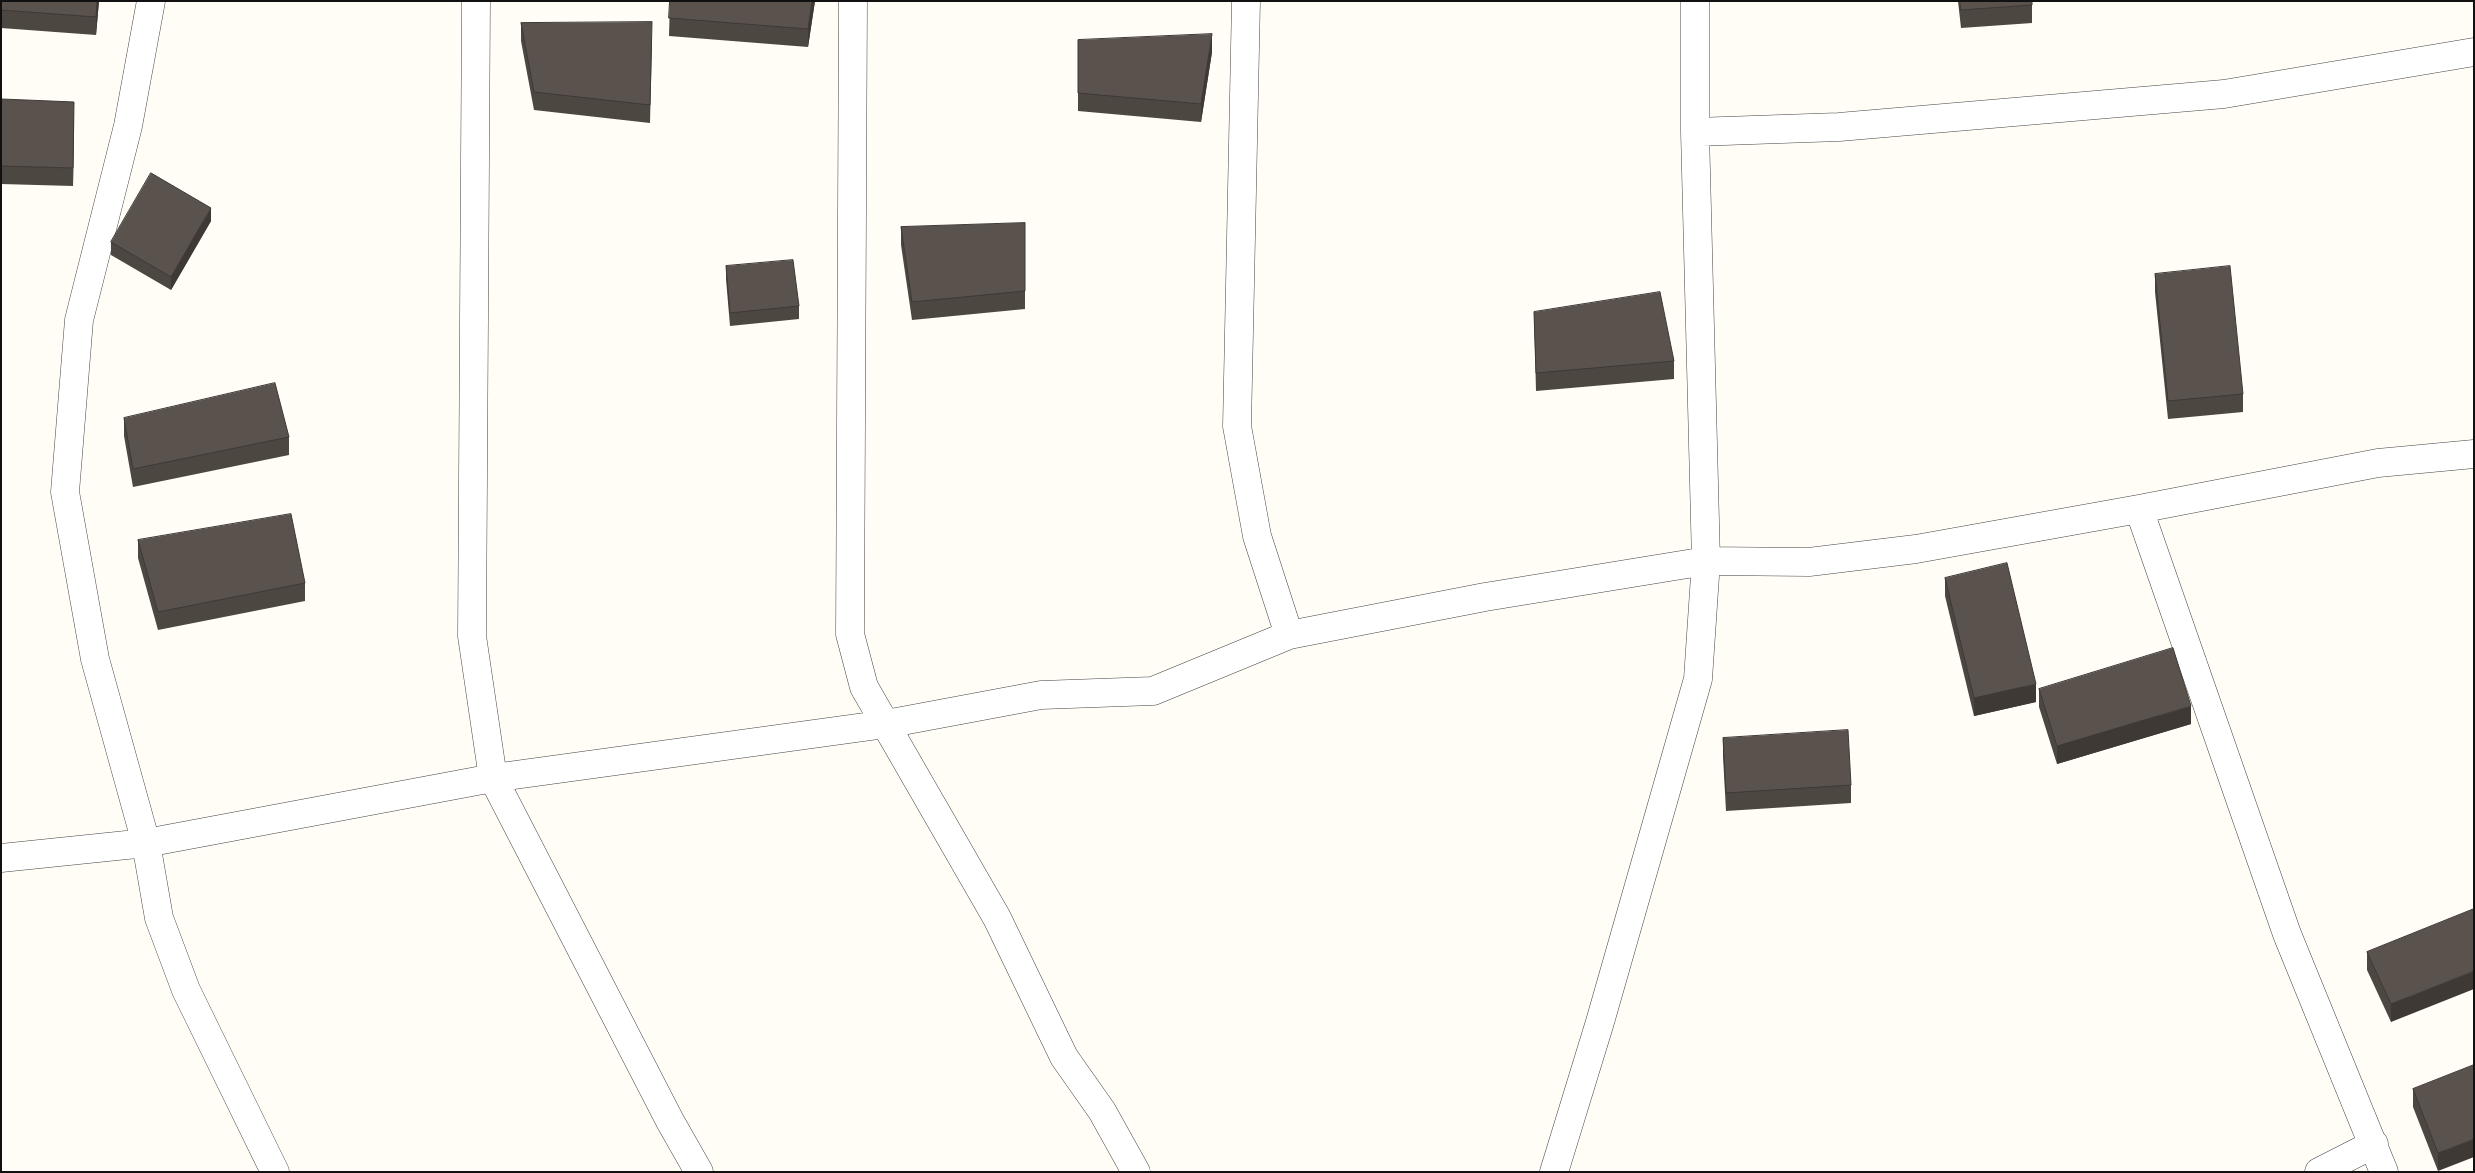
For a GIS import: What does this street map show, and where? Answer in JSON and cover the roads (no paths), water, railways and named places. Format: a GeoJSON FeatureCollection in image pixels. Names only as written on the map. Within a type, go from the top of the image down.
{"type":"FeatureCollection","features":[{"type":"Feature","properties":{"kind":"street"},"geometry":{"type":"LineString","coordinates":[[151,1],[128,126],[79,320],[65,492],[95,659],[146,843],[160,918],[186,990],[275,1172]]}},
{"type":"Feature","properties":{"kind":"street"},"geometry":{"type":"LineString","coordinates":[[476,1],[472,636],[493,778],[670,1121],[700,1172]]}},
{"type":"Feature","properties":{"kind":"street"},"geometry":{"type":"LineString","coordinates":[[853,1],[850,634],[864,687],[997,918],[1064,1057],[1102,1111],[1136,1172]]}},
{"type":"Feature","properties":{"kind":"street"},"geometry":{"type":"LineString","coordinates":[[1246,1],[1237,426],[1257,536],[1290,635]]}},
{"type":"Feature","properties":{"kind":"street"},"geometry":{"type":"LineString","coordinates":[[1554,1172],[1600,1022],[1698,679],[1706,561],[1695,132],[1695,1]]}},
{"type":"Feature","properties":{"kind":"street"},"geometry":{"type":"LineString","coordinates":[[1695,132],[1839,127],[2224,94],[2474,52]]}},
{"type":"Feature","properties":{"kind":"street"},"geometry":{"type":"LineString","coordinates":[[1,858],[146,843],[493,778],[886,724],[1041,695],[1153,691],[1290,635],[1485,598],[1706,561],[1809,562],[1916,549],[2378,463],[2474,454]]}},
{"type":"Feature","properties":{"kind":"street"},"geometry":{"type":"LineString","coordinates":[[2139,509],[2287,934],[2384,1172]]}},
{"type":"Feature","properties":{"kind":"street"},"geometry":{"type":"LineString","coordinates":[[2318,1172],[2374,1144]]}}]}
